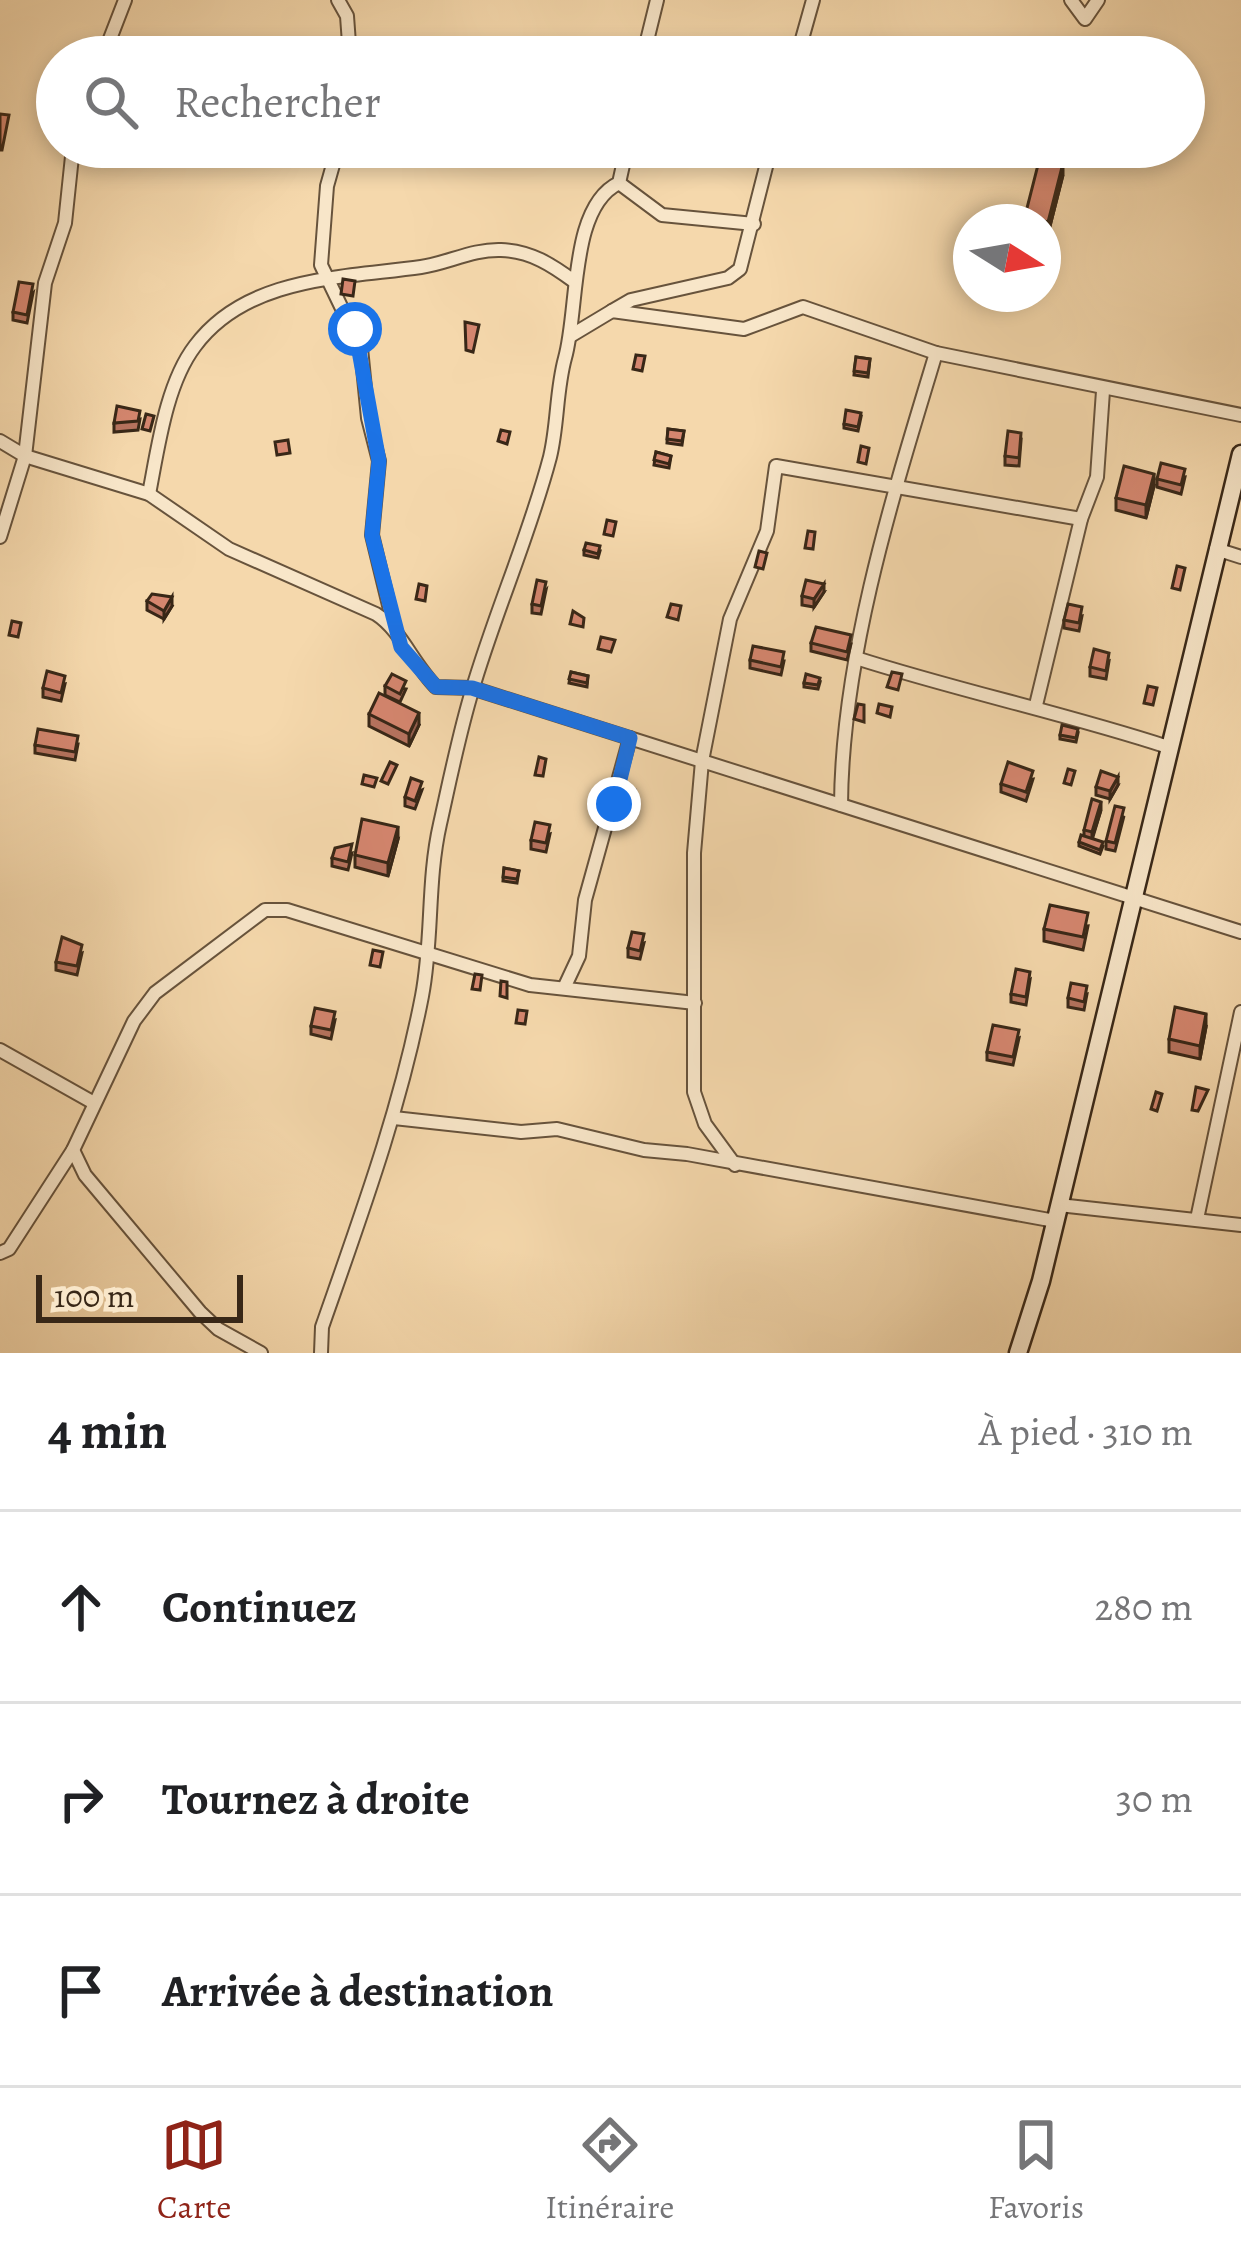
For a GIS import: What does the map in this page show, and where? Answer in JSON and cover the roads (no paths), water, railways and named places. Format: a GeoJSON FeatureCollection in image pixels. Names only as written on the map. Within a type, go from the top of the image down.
{"type":"FeatureCollection","features":[{"type":"Feature","properties":{"kind":"street"},"geometry":{"type":"LineString","coordinates":[[111,36],[125,0]]}},
{"type":"Feature","properties":{"kind":"street"},"geometry":{"type":"LineString","coordinates":[[338,0],[347,16],[348,36]]}},
{"type":"Feature","properties":{"kind":"street"},"geometry":{"type":"LineString","coordinates":[[648,36],[657,0]]}},
{"type":"Feature","properties":{"kind":"street"},"geometry":{"type":"LineString","coordinates":[[803,36],[813,0]]}},
{"type":"Feature","properties":{"kind":"street"},"geometry":{"type":"LineString","coordinates":[[1071,0],[1085,19],[1098,0]]}},
{"type":"Feature","properties":{"kind":"street"},"geometry":{"type":"LineString","coordinates":[[0,537],[25,456],[45,283],[65,223],[71,168]]}},
{"type":"Feature","properties":{"kind":"street"},"geometry":{"type":"LineString","coordinates":[[332,168],[323,278],[355,329],[361,348],[368,418],[379,461],[372,535],[401,647],[436,687],[472,688],[1241,932]]}},
{"type":"Feature","properties":{"kind":"street"},"geometry":{"type":"LineString","coordinates":[[321,1353],[322,1327],[394,1118],[427,957],[429,876],[472,688],[549,459],[556,394],[572,336],[575,282],[595,200],[619,183],[622,168]]}},
{"type":"Feature","properties":{"kind":"street"},"geometry":{"type":"LineString","coordinates":[[572,336],[631,300],[728,278],[740,269],[766,168]]}},
{"type":"Feature","properties":{"kind":"street"},"geometry":{"type":"LineString","coordinates":[[619,183],[662,215],[754,224]]}},
{"type":"Feature","properties":{"kind":"street"},"geometry":{"type":"LineString","coordinates":[[149,494],[183,364],[214,325],[260,297],[323,278],[427,267],[499,249],[536,257],[575,282]]}},
{"type":"Feature","properties":{"kind":"street"},"geometry":{"type":"LineString","coordinates":[[612,310],[744,329],[803,308],[936,353],[1103,391],[1241,415]]}},
{"type":"Feature","properties":{"kind":"street"},"geometry":{"type":"LineString","coordinates":[[842,806],[856,658],[936,353]]}},
{"type":"Feature","properties":{"kind":"street"},"geometry":{"type":"LineString","coordinates":[[1036,705],[1081,519],[1097,476],[1103,391]]}},
{"type":"Feature","properties":{"kind":"street"},"geometry":{"type":"LineString","coordinates":[[0,441],[25,456],[149,494],[230,549],[394,626]]}},
{"type":"Feature","properties":{"kind":"street"},"geometry":{"type":"LineString","coordinates":[[1018,1353],[1057,1213],[1241,454]]}},
{"type":"Feature","properties":{"kind":"street"},"geometry":{"type":"LineString","coordinates":[[735,1165],[698,1111],[694,853],[702,761],[730,620],[767,531],[776,466],[1081,519]]}},
{"type":"Feature","properties":{"kind":"street"},"geometry":{"type":"LineString","coordinates":[[1216,549],[1241,557]]}},
{"type":"Feature","properties":{"kind":"street"},"geometry":{"type":"LineString","coordinates":[[856,658],[944,686],[1036,705],[1168,747]]}},
{"type":"Feature","properties":{"kind":"street"},"geometry":{"type":"LineString","coordinates":[[565,986],[579,956],[585,900],[630,738]]}},
{"type":"Feature","properties":{"kind":"street"},"geometry":{"type":"LineString","coordinates":[[0,1253],[9,1249],[73,1150],[134,1021],[155,993],[266,910],[287,910],[427,957],[530,985],[695,1003]]}},
{"type":"Feature","properties":{"kind":"street"},"geometry":{"type":"LineString","coordinates":[[1197,1219],[1241,1012]]}},
{"type":"Feature","properties":{"kind":"street"},"geometry":{"type":"LineString","coordinates":[[0,1050],[94,1103]]}},
{"type":"Feature","properties":{"kind":"street"},"geometry":{"type":"LineString","coordinates":[[394,1118],[521,1132],[557,1129],[735,1165],[1057,1213],[1241,1225]]}},
{"type":"Feature","properties":{"kind":"street"},"geometry":{"type":"LineString","coordinates":[[73,1150],[85,1175],[200,1312],[218,1329],[261,1353]]}}]}
